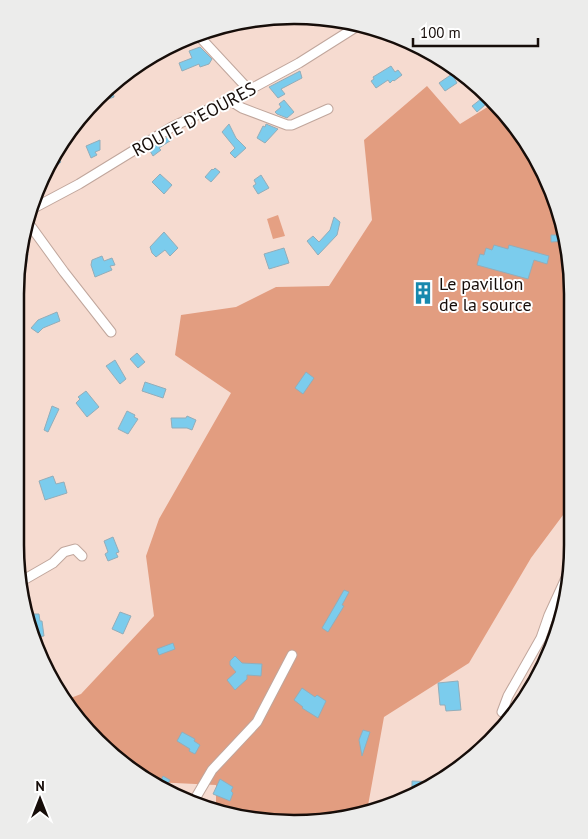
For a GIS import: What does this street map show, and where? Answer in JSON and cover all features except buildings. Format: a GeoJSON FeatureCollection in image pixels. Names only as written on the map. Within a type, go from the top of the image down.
{"type":"FeatureCollection","features":[{"type":"Feature","properties":{"kind":"street","name":"ROUTE D'EOURES"},"geometry":{"type":"LineString","coordinates":[[41,199],[79,184],[172,127],[249,90],[299,63],[351,30]]}},
{"type":"Feature","properties":{"kind":"street"},"geometry":{"type":"LineString","coordinates":[[202,40],[249,90]]}},
{"type":"Feature","properties":{"kind":"street"},"geometry":{"type":"LineString","coordinates":[[229,100],[242,108],[287,125],[292,125],[328,109]]}},
{"type":"Feature","properties":{"kind":"street"},"geometry":{"type":"LineString","coordinates":[[32,228],[111,332]]}},
{"type":"Feature","properties":{"kind":"street"},"geometry":{"type":"LineString","coordinates":[[26,579],[53,563],[64,552],[75,549],[82,556]]}},
{"type":"Feature","properties":{"kind":"street"},"geometry":{"type":"LineString","coordinates":[[502,712],[508,696],[541,638],[560,591]]}},
{"type":"Feature","properties":{"kind":"street"},"geometry":{"type":"LineString","coordinates":[[196,797],[212,770],[258,722],[292,655]]}},
{"type":"Feature","properties":{"kind":"shaded area"},"geometry":{"type":"Polygon","coordinates":[[[427,86],[460,124],[488,107],[508,129],[528,159],[550,207],[559,241],[564,276],[564,514],[531,558],[469,663],[384,717],[368,805],[312,815],[276,815],[241,810],[216,804],[216,785],[166,783],[144,770],[103,736],[71,698],[81,694],[154,616],[146,556],[159,519],[231,393],[175,355],[181,315],[236,307],[276,287],[329,286],[372,220],[364,140],[427,86]]]}},
{"type":"Feature","properties":{"kind":"shaded area"},"geometry":{"type":"Polygon","coordinates":[[[278,215],[285,236],[273,239],[267,219],[278,215]]]}},
{"type":"Feature","properties":{"kind":"place","name":"Le pavillon de la source"},"geometry":{"type":"Point","coordinates":[423,293]}}]}
